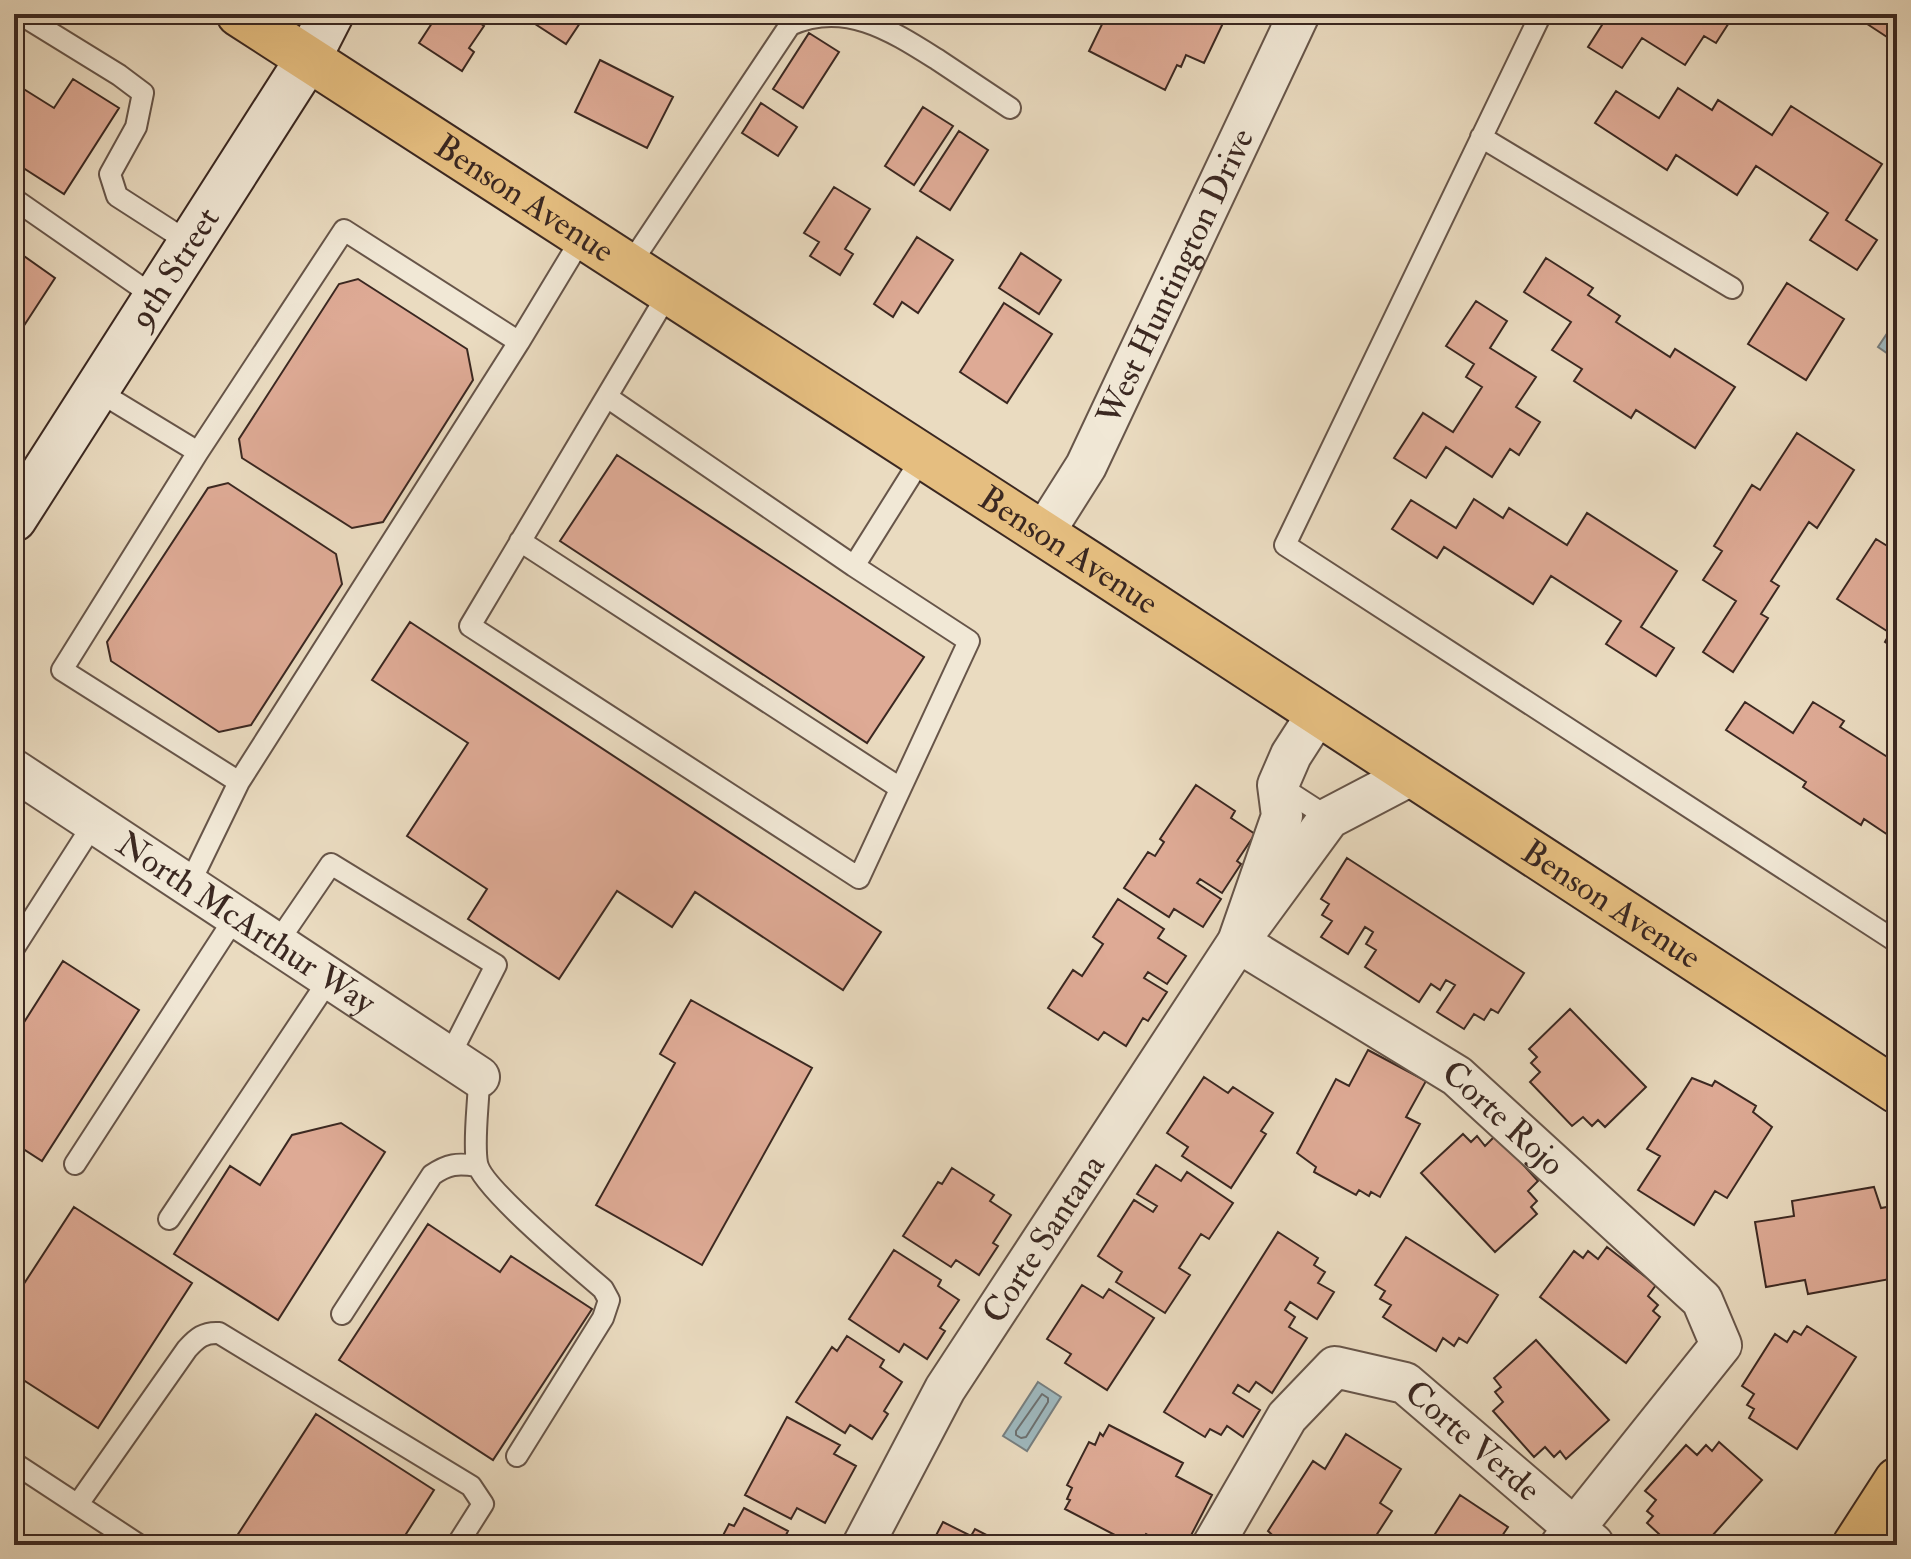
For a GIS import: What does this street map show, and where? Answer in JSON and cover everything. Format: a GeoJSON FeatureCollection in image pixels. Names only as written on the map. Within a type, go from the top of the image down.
{"type":"FeatureCollection","features":[{"type":"Feature","properties":{"kind":"main road","name":"Benson Avenue"},"geometry":{"type":"LineString","coordinates":[[239,14],[1897,1091]]}},
{"type":"Feature","properties":{"kind":"main road"},"geometry":{"type":"LineString","coordinates":[[1855,1545],[1897,1480]]}},
{"type":"Feature","properties":{"kind":"street","name":"9th Street"},"geometry":{"type":"LineString","coordinates":[[14,519],[308,59],[331,14]]}},
{"type":"Feature","properties":{"kind":"street","name":"West Huntington Drive"},"geometry":{"type":"LineString","coordinates":[[1043,534],[1086,466],[1299,14]]}},
{"type":"Feature","properties":{"kind":"street","name":"Corte Santana"},"geometry":{"type":"LineString","coordinates":[[1238,942],[1282,816],[1278,785],[1291,755],[1318,713]]}},
{"type":"Feature","properties":{"kind":"street","name":"North McArthur Way"},"geometry":{"type":"LineString","coordinates":[[14,770],[464,1067]]}},
{"type":"Feature","properties":{"kind":"street","name":"Corte Santana"},"geometry":{"type":"LineString","coordinates":[[863,1545],[945,1389],[1238,942],[1329,818],[1413,774]]}},
{"type":"Feature","properties":{"kind":"street","name":"Corte Rojo"},"geometry":{"type":"LineString","coordinates":[[1238,942],[1457,1076],[1702,1300],[1721,1345],[1576,1539]]}},
{"type":"Feature","properties":{"kind":"street","name":"Corte Verde"},"geometry":{"type":"LineString","coordinates":[[1213,1545],[1287,1417],[1335,1367],[1405,1383],[1576,1539]]}},
{"type":"Feature","properties":{"kind":"lane"},"geometry":{"type":"LineString","coordinates":[[20,14],[143,93],[136,127],[110,174],[117,196],[190,243]]}},
{"type":"Feature","properties":{"kind":"lane"},"geometry":{"type":"LineString","coordinates":[[1541,14],[1285,545],[1897,942]]}},
{"type":"Feature","properties":{"kind":"lane"},"geometry":{"type":"LineString","coordinates":[[629,266],[790,25],[802,19],[837,15],[866,19],[894,31],[1010,108]]}},
{"type":"Feature","properties":{"kind":"lane"},"geometry":{"type":"LineString","coordinates":[[1481,137],[1732,288]]}},
{"type":"Feature","properties":{"kind":"lane"},"geometry":{"type":"LineString","coordinates":[[14,199],[155,297]]}},
{"type":"Feature","properties":{"kind":"lane"},"geometry":{"type":"LineString","coordinates":[[239,782],[62,670],[198,452],[344,230],[519,342]]}},
{"type":"Feature","properties":{"kind":"lane"},"geometry":{"type":"LineString","coordinates":[[189,885],[239,782],[583,236]]}},
{"type":"Feature","properties":{"kind":"lane"},"geometry":{"type":"LineString","coordinates":[[607,397],[969,641],[859,878],[470,626],[669,292]]}},
{"type":"Feature","properties":{"kind":"lane"},"geometry":{"type":"LineString","coordinates":[[96,390],[198,452]]}},
{"type":"Feature","properties":{"kind":"lane"},"geometry":{"type":"LineString","coordinates":[[854,566],[923,456]]}},
{"type":"Feature","properties":{"kind":"lane"},"geometry":{"type":"LineString","coordinates":[[520,541],[900,788]]}},
{"type":"Feature","properties":{"kind":"lane"},"geometry":{"type":"LineString","coordinates":[[1278,785],[1329,818]]}},
{"type":"Feature","properties":{"kind":"lane"},"geometry":{"type":"LineString","coordinates":[[14,948],[94,823]]}},
{"type":"Feature","properties":{"kind":"lane"},"geometry":{"type":"LineString","coordinates":[[277,943],[331,864],[496,965],[464,1067],[477,1166],[491,1185],[537,1232],[603,1289],[609,1300],[603,1318],[517,1456]]}},
{"type":"Feature","properties":{"kind":"lane"},"geometry":{"type":"LineString","coordinates":[[75,1164],[236,916]]}},
{"type":"Feature","properties":{"kind":"lane"},"geometry":{"type":"LineString","coordinates":[[169,1219],[330,978]]}},
{"type":"Feature","properties":{"kind":"lane"},"geometry":{"type":"LineString","coordinates":[[342,1314],[432,1175],[445,1166],[457,1163],[477,1166]]}},
{"type":"Feature","properties":{"kind":"lane"},"geometry":{"type":"LineString","coordinates":[[78,1504],[187,1349],[199,1336],[210,1332],[219,1333],[471,1486],[483,1504],[457,1545]]}},
{"type":"Feature","properties":{"kind":"lane"},"geometry":{"type":"LineString","coordinates":[[14,1463],[139,1545]]}},
{"type":"Feature","properties":{"kind":"water"},"geometry":{"type":"Polygon","coordinates":[[[1897,320],[1897,360],[1878,347],[1897,320]]]}},
{"type":"Feature","properties":{"kind":"water"},"geometry":{"type":"Polygon","coordinates":[[[1038,1382],[1061,1397],[1027,1451],[1003,1436],[1038,1382]]]}},
{"type":"Feature","properties":{"kind":"building"},"geometry":{"type":"Polygon","coordinates":[[[438,14],[480,14],[476,20],[484,26],[469,48],[474,52],[462,71],[419,43],[438,14]]]}},
{"type":"Feature","properties":{"kind":"building"},"geometry":{"type":"Polygon","coordinates":[[[537,14],[586,14],[566,44],[532,22],[537,14]]]}},
{"type":"Feature","properties":{"kind":"building"},"geometry":{"type":"Polygon","coordinates":[[[1107,14],[1213,14],[1225,19],[1204,63],[1186,55],[1181,67],[1177,65],[1165,90],[1089,51],[1107,14]]]}},
{"type":"Feature","properties":{"kind":"building"},"geometry":{"type":"Polygon","coordinates":[[[1609,14],[1644,14],[1651,19],[1654,14],[1734,15],[1716,43],[1704,36],[1685,65],[1642,38],[1622,68],[1588,47],[1609,14]]]}},
{"type":"Feature","properties":{"kind":"building"},"geometry":{"type":"Polygon","coordinates":[[[1852,14],[1897,14],[1897,29],[1890,39],[1852,14]]]}},
{"type":"Feature","properties":{"kind":"building"},"geometry":{"type":"Polygon","coordinates":[[[809,33],[839,52],[803,108],[773,89],[809,33]]]}},
{"type":"Feature","properties":{"kind":"building"},"geometry":{"type":"Polygon","coordinates":[[[600,60],[673,97],[647,148],[575,112],[600,60]]]}},
{"type":"Feature","properties":{"kind":"building"},"geometry":{"type":"Polygon","coordinates":[[[73,79],[119,108],[64,194],[14,162],[14,83],[54,108],[73,79]]]}},
{"type":"Feature","properties":{"kind":"building"},"geometry":{"type":"Polygon","coordinates":[[[1678,88],[1712,110],[1718,100],[1772,135],[1791,106],[1882,164],[1846,220],[1877,240],[1857,270],[1810,240],[1828,213],[1756,166],[1737,195],[1676,155],[1667,170],[1595,123],[1616,91],[1659,118],[1678,88]]]}},
{"type":"Feature","properties":{"kind":"building"},"geometry":{"type":"Polygon","coordinates":[[[761,103],[797,127],[778,156],[742,133],[761,103]]]}},
{"type":"Feature","properties":{"kind":"building"},"geometry":{"type":"Polygon","coordinates":[[[923,107],[953,126],[914,185],[885,166],[923,107]]]}},
{"type":"Feature","properties":{"kind":"building"},"geometry":{"type":"Polygon","coordinates":[[[959,131],[988,150],[950,210],[920,191],[959,131]]]}},
{"type":"Feature","properties":{"kind":"building"},"geometry":{"type":"Polygon","coordinates":[[[834,187],[870,209],[845,249],[853,254],[840,275],[810,256],[819,242],[804,233],[834,187]]]}},
{"type":"Feature","properties":{"kind":"building"},"geometry":{"type":"Polygon","coordinates":[[[917,237],[953,260],[918,313],[902,302],[893,317],[874,304],[917,237]]]}},
{"type":"Feature","properties":{"kind":"building"},"geometry":{"type":"Polygon","coordinates":[[[14,249],[55,278],[14,341],[14,249]]]}},
{"type":"Feature","properties":{"kind":"building"},"geometry":{"type":"Polygon","coordinates":[[[1021,253],[1061,280],[1039,314],[999,288],[1021,253]]]}},
{"type":"Feature","properties":{"kind":"building"},"geometry":{"type":"Polygon","coordinates":[[[1546,258],[1593,288],[1588,295],[1620,316],[1616,322],[1670,357],[1675,349],[1735,387],[1695,448],[1636,410],[1631,418],[1574,381],[1582,369],[1552,350],[1571,322],[1524,292],[1546,258]]]}},
{"type":"Feature","properties":{"kind":"building"},"geometry":{"type":"Polygon","coordinates":[[[358,279],[467,349],[473,380],[383,522],[352,528],[242,458],[239,439],[339,284],[358,279]]]}},
{"type":"Feature","properties":{"kind":"building"},"geometry":{"type":"Polygon","coordinates":[[[1787,283],[1844,319],[1806,380],[1748,344],[1787,283]]]}},
{"type":"Feature","properties":{"kind":"building"},"geometry":{"type":"Polygon","coordinates":[[[1476,301],[1507,321],[1490,348],[1536,377],[1516,407],[1540,422],[1519,455],[1510,449],[1492,477],[1446,447],[1426,478],[1394,458],[1423,413],[1453,432],[1482,387],[1466,377],[1474,364],[1446,346],[1476,301]]]}},
{"type":"Feature","properties":{"kind":"building"},"geometry":{"type":"Polygon","coordinates":[[[1004,303],[1052,334],[1007,403],[960,372],[1004,303]]]}},
{"type":"Feature","properties":{"kind":"building"},"geometry":{"type":"Polygon","coordinates":[[[1797,433],[1854,470],[1817,528],[1809,522],[1771,581],[1779,586],[1761,614],[1768,618],[1733,672],[1703,652],[1736,601],[1703,580],[1722,551],[1714,546],[1752,485],[1760,490],[1797,433]]]}},
{"type":"Feature","properties":{"kind":"building"},"geometry":{"type":"Polygon","coordinates":[[[617,455],[924,657],[867,743],[560,541],[617,455]]]}},
{"type":"Feature","properties":{"kind":"building"},"geometry":{"type":"Polygon","coordinates":[[[228,483],[336,554],[342,584],[251,725],[219,732],[111,661],[107,642],[208,488],[228,483]]]}},
{"type":"Feature","properties":{"kind":"building"},"geometry":{"type":"Polygon","coordinates":[[[1474,499],[1503,518],[1509,508],[1567,545],[1587,513],[1677,571],[1641,627],[1674,648],[1656,676],[1606,644],[1621,621],[1551,576],[1533,604],[1444,547],[1437,558],[1392,529],[1411,500],[1456,528],[1474,499]]]}},
{"type":"Feature","properties":{"kind":"building"},"geometry":{"type":"Polygon","coordinates":[[[1876,539],[1897,552],[1897,650],[1885,642],[1890,633],[1837,599],[1876,539]]]}},
{"type":"Feature","properties":{"kind":"building"},"geometry":{"type":"Polygon","coordinates":[[[410,622],[881,932],[843,990],[695,892],[672,927],[617,891],[559,979],[468,919],[487,889],[407,836],[468,743],[372,680],[410,622]]]}},
{"type":"Feature","properties":{"kind":"building"},"geometry":{"type":"Polygon","coordinates":[[[1745,702],[1793,733],[1813,702],[1844,721],[1840,727],[1897,763],[1897,841],[1864,819],[1861,825],[1803,787],[1806,782],[1726,730],[1745,702]]]}},
{"type":"Feature","properties":{"kind":"building"},"geometry":{"type":"Polygon","coordinates":[[[1196,785],[1235,811],[1231,818],[1255,834],[1237,861],[1241,864],[1222,893],[1200,879],[1197,883],[1221,899],[1203,927],[1174,909],[1169,917],[1124,888],[1148,852],[1155,856],[1164,842],[1160,839],[1196,785]]]}},
{"type":"Feature","properties":{"kind":"building"},"geometry":{"type":"Polygon","coordinates":[[[1347,858],[1524,973],[1498,1013],[1491,1009],[1484,1020],[1474,1014],[1464,1029],[1437,1012],[1455,985],[1446,980],[1440,990],[1431,984],[1419,1002],[1365,967],[1376,950],[1366,944],[1373,932],[1365,927],[1348,954],[1321,937],[1332,921],[1322,915],[1329,904],[1321,899],[1347,858]]]}},
{"type":"Feature","properties":{"kind":"building"},"geometry":{"type":"Polygon","coordinates":[[[1118,899],[1164,929],[1158,938],[1186,956],[1167,984],[1148,972],[1144,978],[1167,992],[1148,1021],[1143,1018],[1126,1046],[1104,1032],[1098,1040],[1048,1008],[1073,970],[1082,976],[1103,944],[1093,937],[1118,899]]]}},
{"type":"Feature","properties":{"kind":"building"},"geometry":{"type":"Polygon","coordinates":[[[63,961],[139,1010],[42,1161],[14,1143],[14,1038],[63,961]]]}},
{"type":"Feature","properties":{"kind":"building"},"geometry":{"type":"Polygon","coordinates":[[[691,1000],[812,1068],[702,1265],[596,1205],[675,1063],[660,1054],[691,1000]]]}},
{"type":"Feature","properties":{"kind":"building"},"geometry":{"type":"Polygon","coordinates":[[[1570,1009],[1646,1087],[1605,1127],[1598,1120],[1592,1126],[1583,1117],[1572,1126],[1530,1082],[1540,1072],[1531,1063],[1537,1057],[1529,1049],[1570,1009]]]}},
{"type":"Feature","properties":{"kind":"building"},"geometry":{"type":"Polygon","coordinates":[[[1368,1050],[1426,1081],[1406,1117],[1420,1124],[1380,1197],[1371,1192],[1369,1196],[1359,1190],[1356,1195],[1314,1172],[1316,1167],[1297,1153],[1336,1079],[1349,1086],[1368,1050]]]}},
{"type":"Feature","properties":{"kind":"building"},"geometry":{"type":"Polygon","coordinates":[[[1204,1077],[1228,1093],[1233,1087],[1273,1113],[1261,1131],[1266,1134],[1231,1188],[1182,1156],[1188,1147],[1167,1133],[1204,1077]]]}},
{"type":"Feature","properties":{"kind":"building"},"geometry":{"type":"Polygon","coordinates":[[[1692,1078],[1712,1086],[1715,1081],[1756,1106],[1753,1112],[1772,1127],[1727,1198],[1715,1191],[1694,1225],[1638,1190],[1660,1156],[1647,1149],[1692,1078]]]}},
{"type":"Feature","properties":{"kind":"building"},"geometry":{"type":"Polygon","coordinates":[[[341,1123],[385,1152],[278,1320],[174,1254],[230,1166],[260,1185],[292,1135],[341,1123]]]}},
{"type":"Feature","properties":{"kind":"building"},"geometry":{"type":"Polygon","coordinates":[[[1463,1134],[1471,1142],[1477,1136],[1485,1146],[1496,1135],[1538,1181],[1528,1191],[1537,1201],[1531,1207],[1537,1214],[1495,1252],[1421,1173],[1463,1134]]]}},
{"type":"Feature","properties":{"kind":"building"},"geometry":{"type":"Polygon","coordinates":[[[1156,1165],[1181,1181],[1187,1172],[1233,1203],[1209,1239],[1201,1234],[1179,1268],[1190,1275],[1165,1313],[1116,1282],[1122,1272],[1098,1256],[1134,1200],[1153,1212],[1157,1206],[1137,1194],[1156,1165]]]}},
{"type":"Feature","properties":{"kind":"building"},"geometry":{"type":"Polygon","coordinates":[[[952,1168],[994,1195],[990,1201],[1011,1215],[993,1243],[998,1246],[979,1275],[956,1260],[951,1267],[903,1236],[938,1182],[942,1184],[952,1168]]]}},
{"type":"Feature","properties":{"kind":"building"},"geometry":{"type":"Polygon","coordinates":[[[1874,1187],[1881,1208],[1887,1207],[1895,1254],[1889,1255],[1890,1279],[1808,1294],[1805,1280],[1766,1287],[1755,1222],[1794,1216],[1792,1201],[1874,1187]]]}},
{"type":"Feature","properties":{"kind":"building"},"geometry":{"type":"Polygon","coordinates":[[[74,1207],[192,1283],[98,1428],[14,1374],[14,1299],[74,1207]]]}},
{"type":"Feature","properties":{"kind":"building"},"geometry":{"type":"Polygon","coordinates":[[[428,1224],[500,1272],[511,1256],[592,1309],[493,1460],[339,1360],[428,1224]]]}},
{"type":"Feature","properties":{"kind":"building"},"geometry":{"type":"Polygon","coordinates":[[[1278,1232],[1318,1258],[1314,1265],[1325,1272],[1318,1283],[1334,1292],[1317,1319],[1290,1302],[1285,1310],[1295,1317],[1289,1327],[1307,1338],[1272,1393],[1256,1382],[1249,1392],[1238,1385],[1233,1393],[1260,1410],[1243,1437],[1227,1426],[1221,1435],[1210,1429],[1205,1437],[1164,1412],[1278,1232]]]}},
{"type":"Feature","properties":{"kind":"building"},"geometry":{"type":"Polygon","coordinates":[[[1406,1237],[1498,1295],[1467,1343],[1459,1338],[1454,1346],[1443,1338],[1436,1351],[1383,1317],[1391,1305],[1380,1299],[1385,1291],[1375,1285],[1406,1237]]]}},
{"type":"Feature","properties":{"kind":"building"},"geometry":{"type":"Polygon","coordinates":[[[1607,1247],[1656,1285],[1648,1296],[1658,1305],[1653,1311],[1660,1317],[1626,1363],[1540,1297],[1574,1251],[1583,1258],[1588,1251],[1598,1259],[1607,1247]]]}},
{"type":"Feature","properties":{"kind":"building"},"geometry":{"type":"Polygon","coordinates":[[[894,1250],[941,1280],[938,1286],[959,1300],[940,1328],[945,1331],[927,1359],[904,1344],[899,1352],[849,1319],[894,1250]]]}},
{"type":"Feature","properties":{"kind":"building"},"geometry":{"type":"Polygon","coordinates":[[[1082,1285],[1103,1298],[1109,1289],[1154,1318],[1107,1390],[1065,1363],[1071,1354],[1047,1339],[1082,1285]]]}},
{"type":"Feature","properties":{"kind":"building"},"geometry":{"type":"Polygon","coordinates":[[[1807,1326],[1856,1357],[1797,1449],[1749,1418],[1754,1409],[1747,1405],[1754,1394],[1742,1386],[1775,1334],[1787,1342],[1794,1331],[1801,1335],[1807,1326]]]}},
{"type":"Feature","properties":{"kind":"building"},"geometry":{"type":"Polygon","coordinates":[[[847,1336],[884,1360],[880,1367],[902,1382],[884,1411],[888,1414],[872,1439],[850,1425],[845,1433],[796,1402],[832,1347],[837,1351],[847,1336]]]}},
{"type":"Feature","properties":{"kind":"building"},"geometry":{"type":"Polygon","coordinates":[[[1536,1340],[1609,1420],[1566,1459],[1560,1451],[1554,1457],[1545,1447],[1534,1457],[1493,1411],[1503,1402],[1495,1392],[1501,1387],[1494,1378],[1536,1340]]]}},
{"type":"Feature","properties":{"kind":"building"},"geometry":{"type":"Polygon","coordinates":[[[316,1414],[434,1490],[399,1545],[231,1545],[316,1414]]]}},
{"type":"Feature","properties":{"kind":"building"},"geometry":{"type":"Polygon","coordinates":[[[787,1417],[840,1445],[834,1454],[856,1466],[825,1523],[797,1508],[791,1519],[745,1495],[787,1417]]]}},
{"type":"Feature","properties":{"kind":"building"},"geometry":{"type":"Polygon","coordinates":[[[1109,1425],[1183,1463],[1176,1476],[1212,1495],[1186,1545],[1166,1545],[1146,1534],[1140,1545],[1134,1545],[1065,1509],[1072,1488],[1067,1485],[1089,1442],[1095,1445],[1100,1433],[1103,1436],[1109,1425]]]}},
{"type":"Feature","properties":{"kind":"building"},"geometry":{"type":"Polygon","coordinates":[[[1346,1434],[1401,1469],[1380,1503],[1392,1511],[1370,1545],[1283,1545],[1268,1531],[1313,1461],[1325,1469],[1346,1434]]]}},
{"type":"Feature","properties":{"kind":"building"},"geometry":{"type":"Polygon","coordinates":[[[1719,1442],[1762,1480],[1704,1545],[1671,1545],[1647,1523],[1653,1516],[1647,1511],[1656,1500],[1645,1491],[1686,1445],[1697,1455],[1706,1445],[1712,1451],[1719,1442]]]}},
{"type":"Feature","properties":{"kind":"building"},"geometry":{"type":"Polygon","coordinates":[[[1460,1495],[1508,1527],[1502,1536],[1510,1540],[1506,1545],[1428,1545],[1460,1495]]]}},
{"type":"Feature","properties":{"kind":"building"},"geometry":{"type":"Polygon","coordinates":[[[744,1508],[788,1531],[784,1539],[796,1545],[718,1545],[729,1524],[734,1526],[744,1508]]]}},
{"type":"Feature","properties":{"kind":"building"},"geometry":{"type":"Polygon","coordinates":[[[943,1522],[971,1536],[975,1529],[1006,1545],[931,1545],[943,1522]]]}}]}
